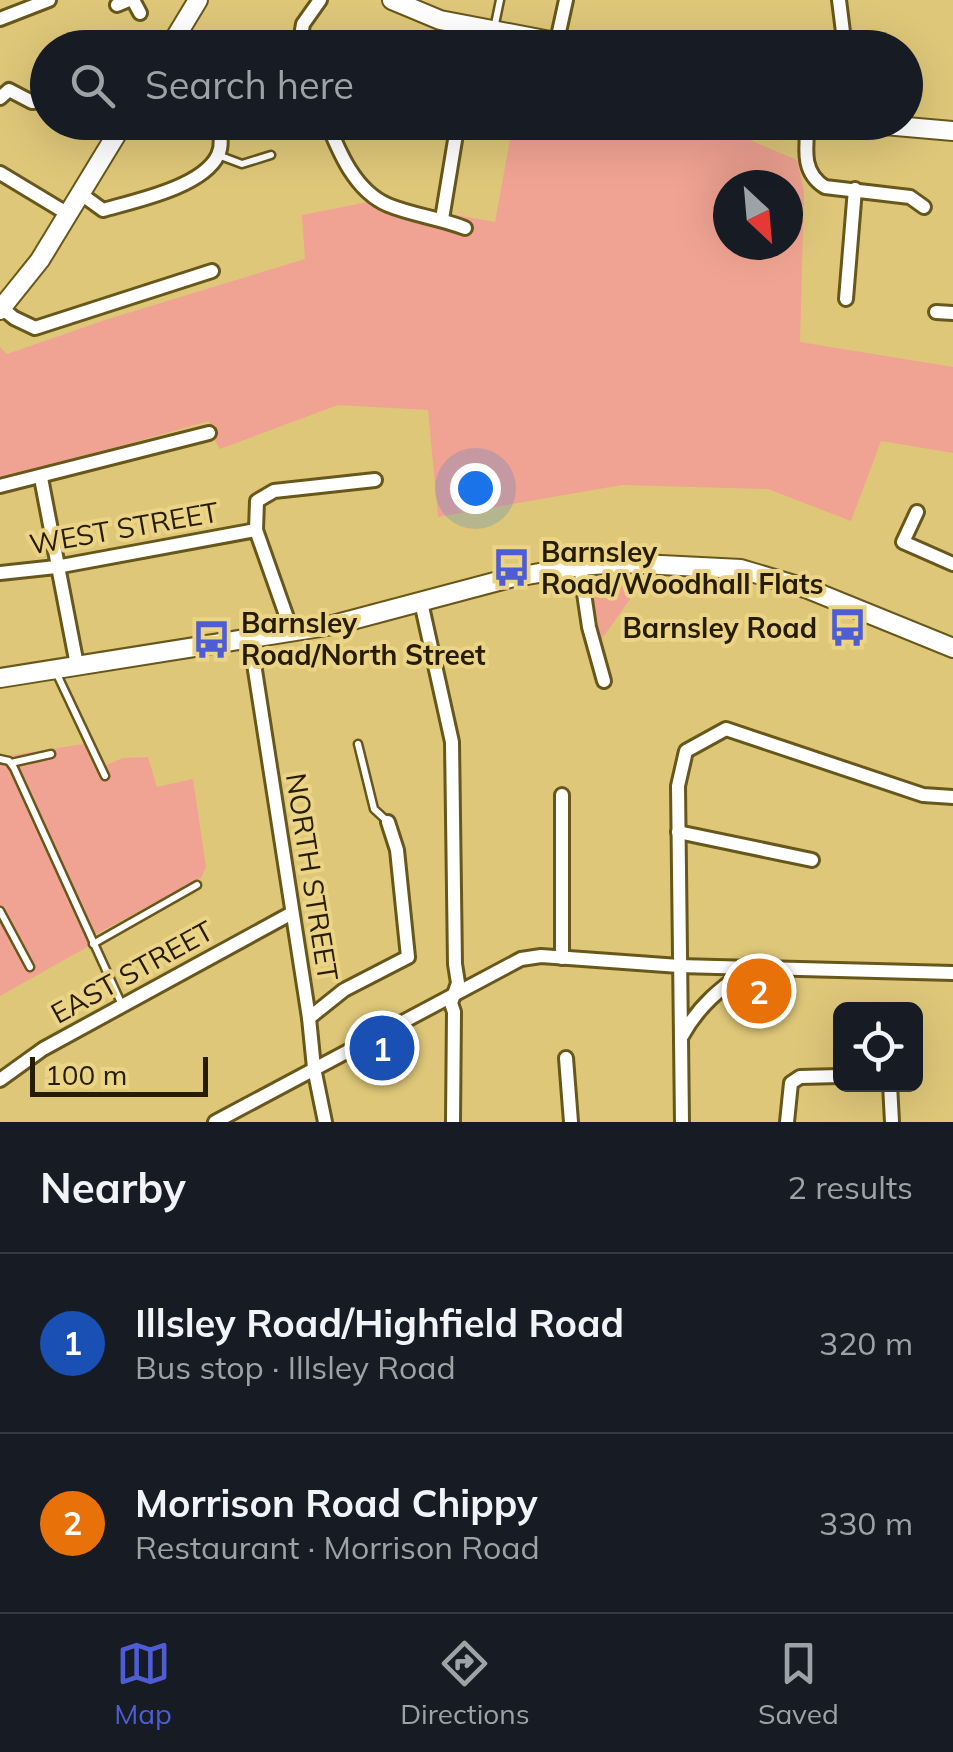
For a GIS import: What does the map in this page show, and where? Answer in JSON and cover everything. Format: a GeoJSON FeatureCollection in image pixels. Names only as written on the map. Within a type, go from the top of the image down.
{"type":"FeatureCollection","features":[{"type":"Feature","properties":{"kind":"street"},"geometry":{"type":"LineString","coordinates":[[0,19],[49,0]]}},
{"type":"Feature","properties":{"kind":"street"},"geometry":{"type":"LineString","coordinates":[[180,30],[198,0]]}},
{"type":"Feature","properties":{"kind":"street"},"geometry":{"type":"LineString","coordinates":[[301,30],[320,0]]}},
{"type":"Feature","properties":{"kind":"street"},"geometry":{"type":"LineString","coordinates":[[392,0],[440,20],[494,30]]}},
{"type":"Feature","properties":{"kind":"street"},"geometry":{"type":"LineString","coordinates":[[559,30],[566,0]]}},
{"type":"Feature","properties":{"kind":"street"},"geometry":{"type":"LineString","coordinates":[[839,0],[843,30]]}},
{"type":"Feature","properties":{"kind":"street"},"geometry":{"type":"LineString","coordinates":[[0,98],[9,90],[30,101]]}},
{"type":"Feature","properties":{"kind":"street"},"geometry":{"type":"LineString","coordinates":[[923,128],[953,131]]}},
{"type":"Feature","properties":{"kind":"street"},"geometry":{"type":"LineString","coordinates":[[113,140],[40,260],[1,309],[35,328],[212,271]]}},
{"type":"Feature","properties":{"kind":"street"},"geometry":{"type":"LineString","coordinates":[[81,194],[103,210],[190,181],[218,155],[220,140]]}},
{"type":"Feature","properties":{"kind":"street"},"geometry":{"type":"LineString","coordinates":[[334,140],[341,158],[360,183],[385,204],[465,228]]}},
{"type":"Feature","properties":{"kind":"street"},"geometry":{"type":"LineString","coordinates":[[442,219],[455,140]]}},
{"type":"Feature","properties":{"kind":"street"},"geometry":{"type":"LineString","coordinates":[[807,140],[810,174],[825,187],[910,198],[924,207]]}},
{"type":"Feature","properties":{"kind":"street"},"geometry":{"type":"LineString","coordinates":[[1,176],[68,214]]}},
{"type":"Feature","properties":{"kind":"street"},"geometry":{"type":"LineString","coordinates":[[846,298],[855,189]]}},
{"type":"Feature","properties":{"kind":"street"},"geometry":{"type":"LineString","coordinates":[[936,312],[953,313]]}},
{"type":"Feature","properties":{"kind":"street"},"geometry":{"type":"LineString","coordinates":[[0,486],[208,433]]}},
{"type":"Feature","properties":{"kind":"street"},"geometry":{"type":"LineString","coordinates":[[41,478],[77,665]]}},
{"type":"Feature","properties":{"kind":"street"},"geometry":{"type":"LineString","coordinates":[[292,632],[256,530],[254,514],[258,501],[274,491],[375,480]]}},
{"type":"Feature","properties":{"kind":"street"},"geometry":{"type":"LineString","coordinates":[[917,512],[904,542],[953,564]]}},
{"type":"Feature","properties":{"kind":"street","name":"WEST STREET"},"geometry":{"type":"LineString","coordinates":[[0,573],[56,568],[256,530]]}},
{"type":"Feature","properties":{"kind":"street"},"geometry":{"type":"LineString","coordinates":[[0,678],[292,632],[368,617],[510,578],[580,566],[659,563],[741,569],[808,589],[953,648]]}},
{"type":"Feature","properties":{"kind":"street"},"geometry":{"type":"LineString","coordinates":[[580,566],[589,627],[604,681]]}},
{"type":"Feature","properties":{"kind":"street"},"geometry":{"type":"LineString","coordinates":[[421,602],[452,742],[458,983],[453,994],[453,1122]]}},
{"type":"Feature","properties":{"kind":"street","name":"NORTH STREET"},"geometry":{"type":"LineString","coordinates":[[250,638],[310,1018],[314,1068],[326,1122]]}},
{"type":"Feature","properties":{"kind":"street"},"geometry":{"type":"LineString","coordinates":[[682,1122],[678,786],[686,751],[726,729],[923,795],[953,796]]}},
{"type":"Feature","properties":{"kind":"street"},"geometry":{"type":"LineString","coordinates":[[562,795],[562,958]]}},
{"type":"Feature","properties":{"kind":"street"},"geometry":{"type":"LineString","coordinates":[[310,1018],[357,982],[408,956],[397,850],[388,822]]}},
{"type":"Feature","properties":{"kind":"street"},"geometry":{"type":"LineString","coordinates":[[678,832],[812,860]]}},
{"type":"Feature","properties":{"kind":"street","name":"EAST STREET"},"geometry":{"type":"LineString","coordinates":[[0,1080],[42,1050],[292,913]]}},
{"type":"Feature","properties":{"kind":"street"},"geometry":{"type":"LineString","coordinates":[[216,1122],[521,959],[953,973]]}},
{"type":"Feature","properties":{"kind":"street"},"geometry":{"type":"LineString","coordinates":[[681,1038],[693,1016],[713,994],[749,968]]}},
{"type":"Feature","properties":{"kind":"street"},"geometry":{"type":"LineString","coordinates":[[566,1058],[571,1122]]}},
{"type":"Feature","properties":{"kind":"street"},"geometry":{"type":"LineString","coordinates":[[788,1122],[791,1084],[800,1077],[833,1076]]}},
{"type":"Feature","properties":{"kind":"street"},"geometry":{"type":"LineString","coordinates":[[890,1092],[892,1122]]}},
{"type":"Feature","properties":{"kind":"lane"},"geometry":{"type":"LineString","coordinates":[[494,30],[500,0]]}},
{"type":"Feature","properties":{"kind":"lane"},"geometry":{"type":"LineString","coordinates":[[218,155],[242,164],[271,155]]}},
{"type":"Feature","properties":{"kind":"lane"},"geometry":{"type":"LineString","coordinates":[[54,669],[106,776]]}},
{"type":"Feature","properties":{"kind":"lane"},"geometry":{"type":"LineString","coordinates":[[358,744],[374,809],[388,822]]}},
{"type":"Feature","properties":{"kind":"lane"},"geometry":{"type":"LineString","coordinates":[[0,759],[11,764],[51,754]]}},
{"type":"Feature","properties":{"kind":"lane"},"geometry":{"type":"LineString","coordinates":[[11,764],[122,1006]]}},
{"type":"Feature","properties":{"kind":"lane"},"geometry":{"type":"LineString","coordinates":[[93,944],[197,885]]}},
{"type":"Feature","properties":{"kind":"lane"},"geometry":{"type":"LineString","coordinates":[[0,911],[30,967]]}},
{"type":"Feature","properties":{"kind":"shaded area"},"geometry":{"type":"Polygon","coordinates":[[[510,140],[750,140],[797,160],[799,170],[713,170],[713,260],[802,260],[800,342],[953,367],[953,453],[881,441],[851,521],[768,489],[622,485],[438,517],[428,410],[338,405],[220,449],[209,431],[209,421],[0,480],[0,347],[7,354],[305,259],[302,215],[368,202],[387,211],[449,221],[451,214],[495,222],[510,140]]]}},
{"type":"Feature","properties":{"kind":"shaded area"},"geometry":{"type":"Polygon","coordinates":[[[650,571],[601,640],[592,579],[607,573],[650,571]]]}},
{"type":"Feature","properties":{"kind":"shaded area"},"geometry":{"type":"Polygon","coordinates":[[[90,743],[104,766],[123,758],[148,757],[157,787],[193,779],[206,867],[201,878],[93,936],[96,942],[0,996],[0,757],[90,743]]]}},
{"type":"Feature","properties":{"kind":"place","name":"Barnsley Road/Woodhall Flats"},"geometry":{"type":"Point","coordinates":[511,568]}},
{"type":"Feature","properties":{"kind":"place","name":"Barnsley Road"},"geometry":{"type":"Point","coordinates":[847,628]}},
{"type":"Feature","properties":{"kind":"place","name":"Barnsley Road/North Street"},"geometry":{"type":"Point","coordinates":[211,639]}},
{"type":"Feature","properties":{"kind":"place","name":"Morrison Road Chippy"},"geometry":{"type":"Point","coordinates":[759,991]}},
{"type":"Feature","properties":{"kind":"place","name":"Illsley Road/Highfield Road"},"geometry":{"type":"Point","coordinates":[382,1048]}}]}
